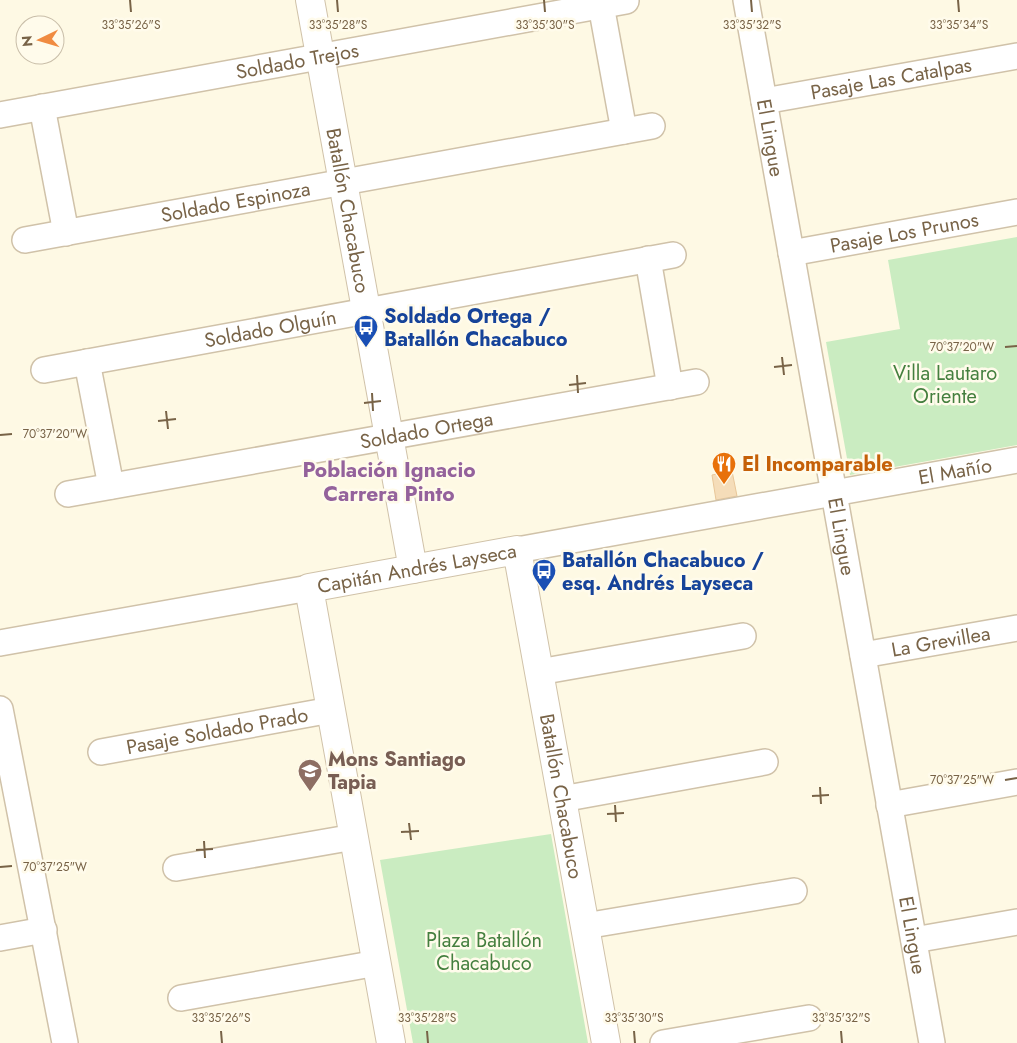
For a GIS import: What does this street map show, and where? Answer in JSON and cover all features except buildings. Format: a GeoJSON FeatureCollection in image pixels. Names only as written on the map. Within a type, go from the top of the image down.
{"type":"FeatureCollection","features":[{"type":"Feature","properties":{"kind":"street","name":"Batallón Chacabuco"},"geometry":{"type":"LineString","coordinates":[[310,0],[413,569]]}},
{"type":"Feature","properties":{"kind":"street","name":"El Lingue"},"geometry":{"type":"LineString","coordinates":[[746,0],[932,1043]]}},
{"type":"Feature","properties":{"kind":"street","name":"Soldado Trejos"},"geometry":{"type":"LineString","coordinates":[[0,115],[626,1]]}},
{"type":"Feature","properties":{"kind":"street"},"geometry":{"type":"LineString","coordinates":[[601,5],[624,131]]}},
{"type":"Feature","properties":{"kind":"street","name":"Pasaje Las Catalpas"},"geometry":{"type":"LineString","coordinates":[[764,101],[1017,56]]}},
{"type":"Feature","properties":{"kind":"street"},"geometry":{"type":"LineString","coordinates":[[42,107],[66,233]]}},
{"type":"Feature","properties":{"kind":"street","name":"Soldado Espinoza"},"geometry":{"type":"LineString","coordinates":[[25,240],[652,126]]}},
{"type":"Feature","properties":{"kind":"street","name":"Pasaje Los Prunos"},"geometry":{"type":"LineString","coordinates":[[791,253],[1017,212]]}},
{"type":"Feature","properties":{"kind":"street","name":"Soldado Olguín"},"geometry":{"type":"LineString","coordinates":[[44,370],[673,255]]}},
{"type":"Feature","properties":{"kind":"street"},"geometry":{"type":"LineString","coordinates":[[648,259],[670,386]]}},
{"type":"Feature","properties":{"kind":"street"},"geometry":{"type":"LineString","coordinates":[[87,362],[110,486]]}},
{"type":"Feature","properties":{"kind":"street","name":"Soldado Ortega"},"geometry":{"type":"LineString","coordinates":[[68,494],[696,382]]}},
{"type":"Feature","properties":{"kind":"street","name":"El Mañío"},"geometry":{"type":"LineString","coordinates":[[834,493],[1017,460]]}},
{"type":"Feature","properties":{"kind":"street","name":"Capitán Andrés Layseca"},"geometry":{"type":"LineString","coordinates":[[0,644],[834,493]]}},
{"type":"Feature","properties":{"kind":"street","name":"Batallón Chacabuco"},"geometry":{"type":"LineString","coordinates":[[517,550],[606,1043]]}},
{"type":"Feature","properties":{"kind":"street"},"geometry":{"type":"LineString","coordinates":[[309,588],[391,1043]]}},
{"type":"Feature","properties":{"kind":"street","name":"La Grevillea"},"geometry":{"type":"LineString","coordinates":[[863,655],[1017,628]]}},
{"type":"Feature","properties":{"kind":"street"},"geometry":{"type":"LineString","coordinates":[[539,672],[743,636]]}},
{"type":"Feature","properties":{"kind":"street"},"geometry":{"type":"LineString","coordinates":[[0,709],[10,814],[44,930],[66,1043]]}},
{"type":"Feature","properties":{"kind":"street","name":"Pasaje Soldado Prado"},"geometry":{"type":"LineString","coordinates":[[101,752],[331,710]]}},
{"type":"Feature","properties":{"kind":"street"},"geometry":{"type":"LineString","coordinates":[[562,799],[765,762]]}},
{"type":"Feature","properties":{"kind":"street"},"geometry":{"type":"LineString","coordinates":[[889,805],[1017,782]]}},
{"type":"Feature","properties":{"kind":"street"},"geometry":{"type":"LineString","coordinates":[[176,868],[354,837]]}},
{"type":"Feature","properties":{"kind":"street"},"geometry":{"type":"LineString","coordinates":[[585,926],[794,891]]}},
{"type":"Feature","properties":{"kind":"street"},"geometry":{"type":"LineString","coordinates":[[914,940],[1017,922]]}},
{"type":"Feature","properties":{"kind":"street"},"geometry":{"type":"LineString","coordinates":[[0,938],[44,930]]}},
{"type":"Feature","properties":{"kind":"street"},"geometry":{"type":"LineString","coordinates":[[181,998],[377,963]]}},
{"type":"Feature","properties":{"kind":"street"},"geometry":{"type":"LineString","coordinates":[[663,1043],[809,1018]]}},
{"type":"Feature","properties":{"kind":"green space","name":"Villa Lautaro Oriente"},"geometry":{"type":"Polygon","coordinates":[[[1017,237],[1017,445],[850,475],[826,342],[900,329],[888,260],[1017,237]]]}},
{"type":"Feature","properties":{"kind":"green space","name":"Plaza Batallón Chacabuco"},"geometry":{"type":"Polygon","coordinates":[[[551,834],[588,1043],[413,1043],[380,860],[551,834]]]}},
{"type":"Feature","properties":{"kind":"place","name":"Soldado Ortega / Batallón Chacabuco"},"geometry":{"type":"Point","coordinates":[366,348]}},
{"type":"Feature","properties":{"kind":"place","name":"El Incomparable"},"geometry":{"type":"Point","coordinates":[724,485]}},
{"type":"Feature","properties":{"kind":"place","name":"Batallón Chacabuco / esq. Andrés Layseca"},"geometry":{"type":"Point","coordinates":[544,592]}},
{"type":"Feature","properties":{"kind":"place","name":"Mons Santiago Tapia"},"geometry":{"type":"Point","coordinates":[310,792]}},
{"type":"Feature","properties":{"kind":"district","name":"Población Ignacio Carrera Pinto"},"geometry":{"type":"Point","coordinates":[389,482]}}]}
